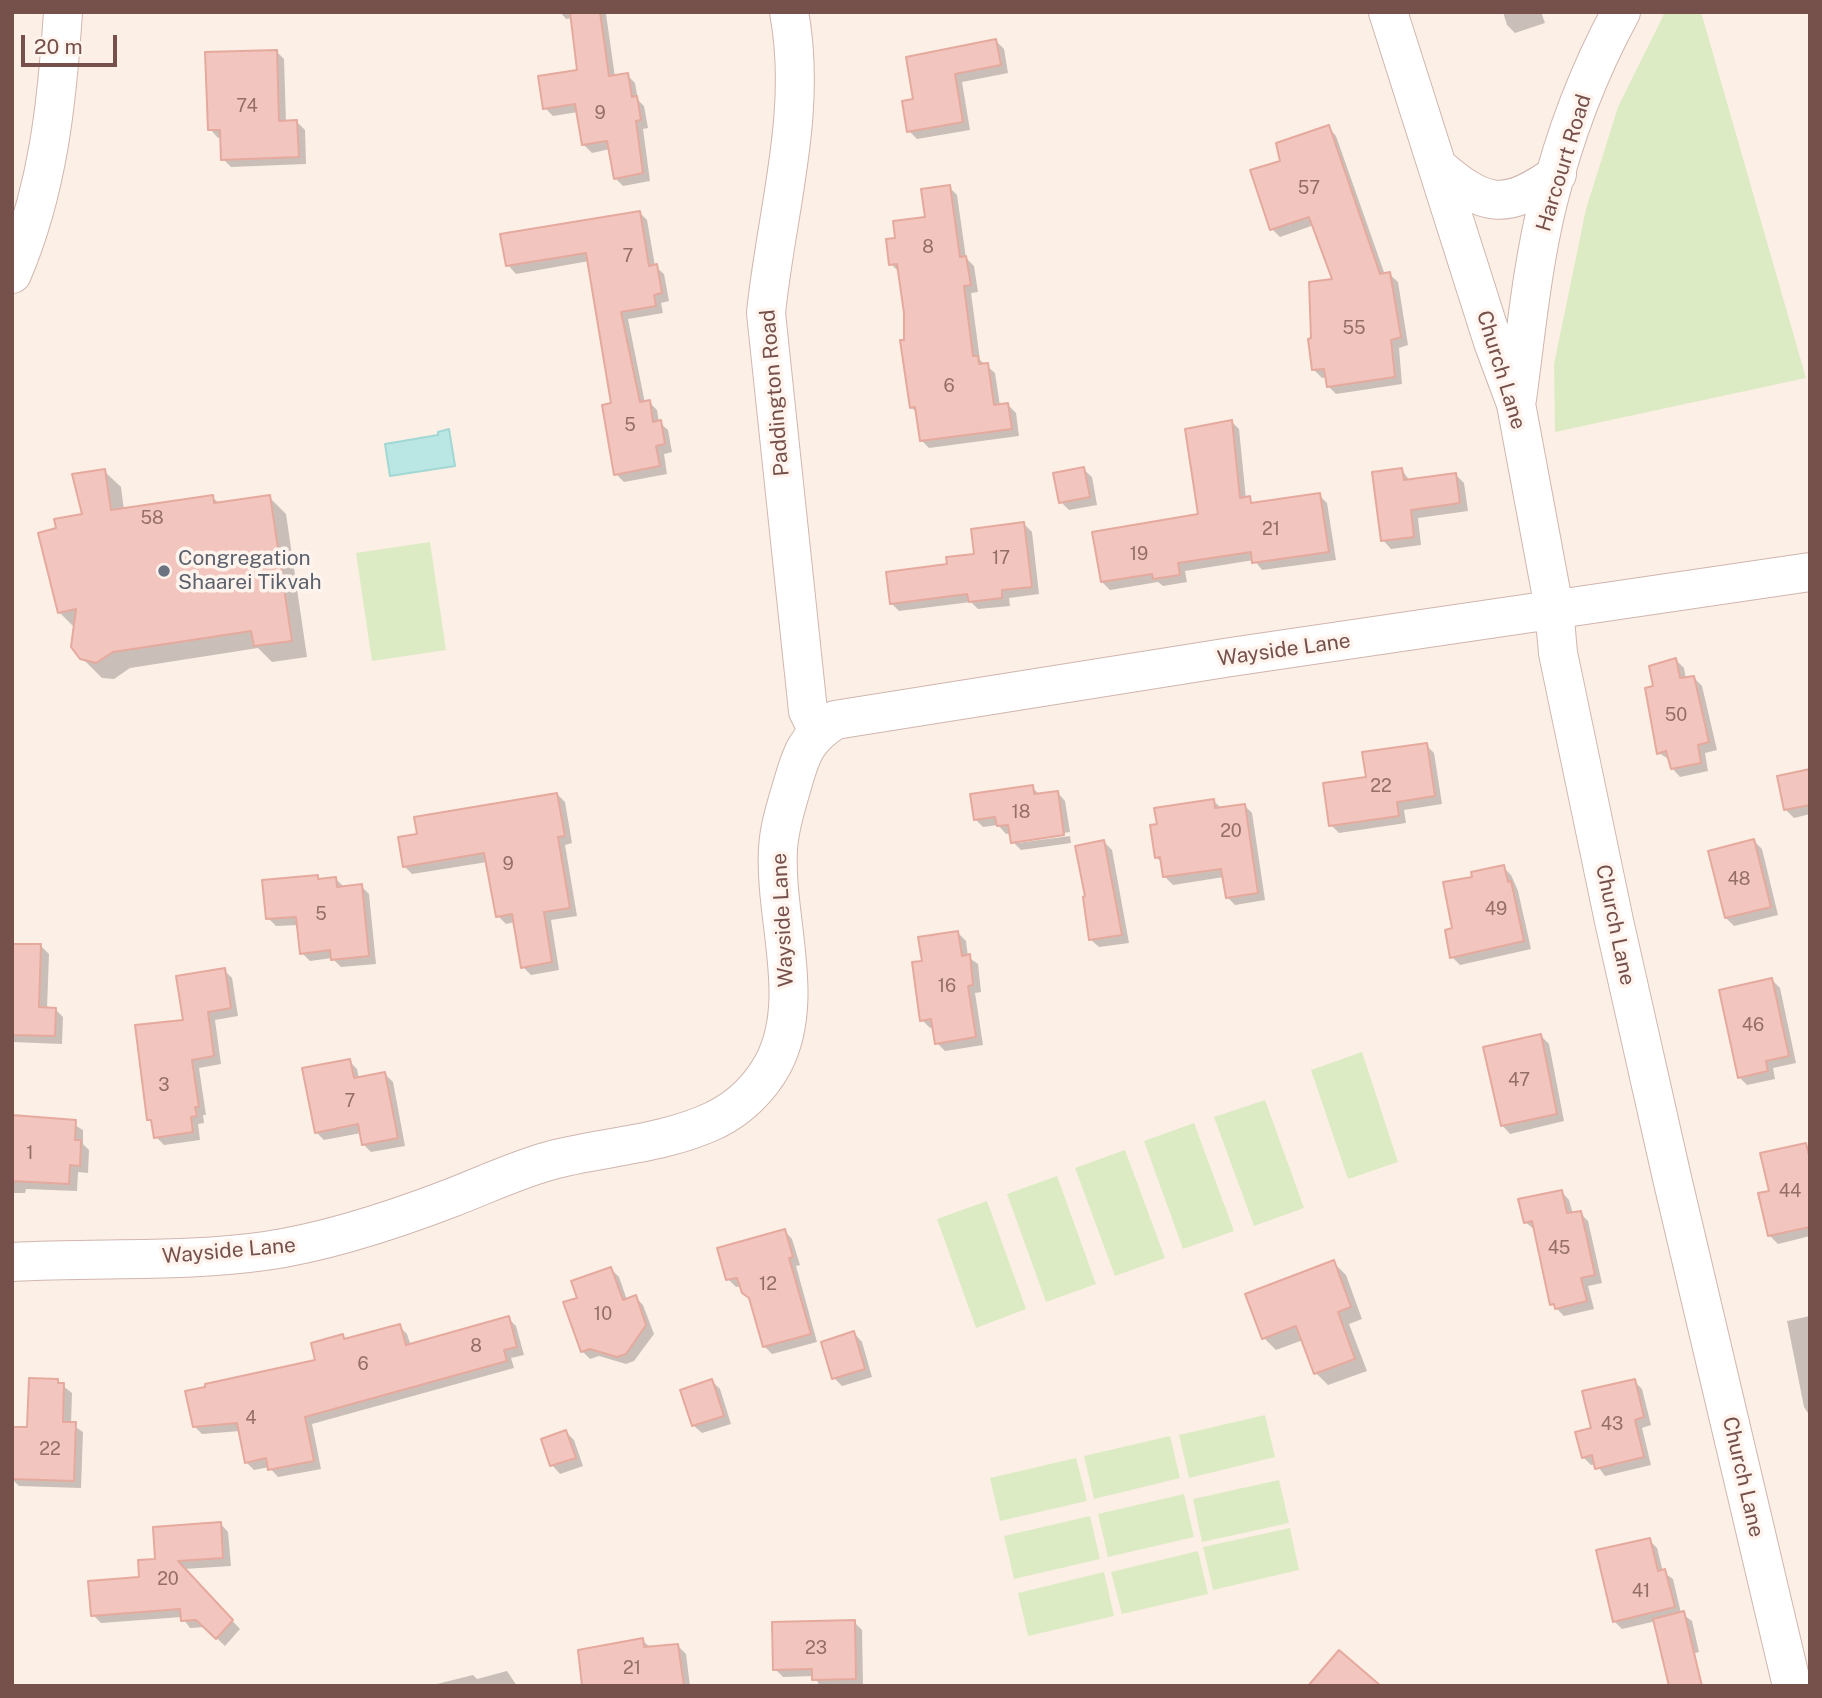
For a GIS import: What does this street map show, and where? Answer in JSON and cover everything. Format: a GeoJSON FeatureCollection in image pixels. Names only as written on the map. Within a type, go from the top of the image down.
{"type":"FeatureCollection","features":[{"type":"Feature","properties":{"kind":"street"},"geometry":{"type":"LineString","coordinates":[[12,274],[27,238],[45,173],[57,101],[63,12]]}},
{"type":"Feature","properties":{"kind":"street","name":"Paddington Road"},"geometry":{"type":"LineString","coordinates":[[789,12],[796,81],[786,190],[770,272],[766,313],[808,711],[818,731]]}},
{"type":"Feature","properties":{"kind":"street","name":"Church Lane"},"geometry":{"type":"LineString","coordinates":[[1388,12],[1516,404],[1554,608],[1558,653],[1617,935],[1796,1668]]}},
{"type":"Feature","properties":{"kind":"street","name":"Harcourt Road"},"geometry":{"type":"LineString","coordinates":[[1516,404],[1538,252],[1557,174],[1574,117],[1603,45],[1621,12]]}},
{"type":"Feature","properties":{"kind":"street"},"geometry":{"type":"LineString","coordinates":[[1437,166],[1466,191],[1484,198],[1501,200],[1531,193],[1557,174]]}},
{"type":"Feature","properties":{"kind":"street","name":"Wayside Lane"},"geometry":{"type":"LineString","coordinates":[[12,1262],[183,1258],[264,1252],[312,1243],[383,1223],[554,1160],[668,1139],[717,1119],[745,1100],[762,1082],[775,1062],[785,1034],[788,991],[778,848],[797,768],[805,748],[818,731],[835,720],[1554,608],[1810,572]]}},
{"type":"Feature","properties":{"kind":"green space"},"geometry":{"type":"Polygon","coordinates":[[[1665,12],[1701,12],[1806,378],[1555,432],[1554,364],[1586,209],[1618,107],[1665,12]]]}},
{"type":"Feature","properties":{"kind":"green space"},"geometry":{"type":"Polygon","coordinates":[[[430,542],[446,650],[372,661],[356,553],[430,542]]]}},
{"type":"Feature","properties":{"kind":"green space"},"geometry":{"type":"Polygon","coordinates":[[[1362,1052],[1398,1162],[1348,1179],[1311,1070],[1362,1052]]]}},
{"type":"Feature","properties":{"kind":"green space"},"geometry":{"type":"Polygon","coordinates":[[[1265,1100],[1304,1208],[1254,1226],[1214,1117],[1265,1100]]]}},
{"type":"Feature","properties":{"kind":"green space"},"geometry":{"type":"Polygon","coordinates":[[[1194,1123],[1234,1231],[1183,1249],[1144,1141],[1194,1123]]]}},
{"type":"Feature","properties":{"kind":"green space"},"geometry":{"type":"Polygon","coordinates":[[[1125,1150],[1165,1258],[1115,1276],[1075,1168],[1125,1150]]]}},
{"type":"Feature","properties":{"kind":"green space"},"geometry":{"type":"Polygon","coordinates":[[[1057,1176],[1096,1284],[1046,1302],[1007,1194],[1057,1176]]]}},
{"type":"Feature","properties":{"kind":"green space"},"geometry":{"type":"Polygon","coordinates":[[[987,1201],[1026,1309],[976,1328],[937,1219],[987,1201]]]}},
{"type":"Feature","properties":{"kind":"green space"},"geometry":{"type":"Polygon","coordinates":[[[1265,1415],[1275,1457],[1189,1478],[1179,1435],[1265,1415]]]}},
{"type":"Feature","properties":{"kind":"green space"},"geometry":{"type":"Polygon","coordinates":[[[1170,1436],[1180,1478],[1094,1499],[1084,1456],[1170,1436]]]}},
{"type":"Feature","properties":{"kind":"green space"},"geometry":{"type":"Polygon","coordinates":[[[1076,1458],[1087,1501],[1000,1521],[990,1478],[1076,1458]]]}},
{"type":"Feature","properties":{"kind":"green space"},"geometry":{"type":"Polygon","coordinates":[[[1279,1480],[1289,1523],[1202,1542],[1193,1499],[1279,1480]]]}},
{"type":"Feature","properties":{"kind":"green space"},"geometry":{"type":"Polygon","coordinates":[[[1184,1494],[1194,1537],[1108,1557],[1098,1514],[1184,1494]]]}},
{"type":"Feature","properties":{"kind":"green space"},"geometry":{"type":"Polygon","coordinates":[[[1090,1516],[1100,1559],[1014,1579],[1004,1536],[1090,1516]]]}},
{"type":"Feature","properties":{"kind":"green space"},"geometry":{"type":"Polygon","coordinates":[[[1290,1528],[1299,1570],[1213,1590],[1203,1547],[1290,1528]]]}},
{"type":"Feature","properties":{"kind":"green space"},"geometry":{"type":"Polygon","coordinates":[[[1198,1551],[1208,1594],[1122,1614],[1111,1572],[1198,1551]]]}},
{"type":"Feature","properties":{"kind":"green space"},"geometry":{"type":"Polygon","coordinates":[[[1104,1572],[1114,1616],[1028,1636],[1018,1593],[1104,1572]]]}},
{"type":"Feature","properties":{"kind":"water"},"geometry":{"type":"Polygon","coordinates":[[[449,429],[455,466],[390,476],[385,444],[438,435],[438,432],[449,429]]]}},
{"type":"Feature","properties":{"kind":"building"},"geometry":{"type":"Polygon","coordinates":[[[570,12],[600,12],[609,76],[628,73],[632,97],[637,96],[641,120],[636,121],[643,173],[614,179],[607,141],[582,145],[575,104],[543,109],[538,76],[577,70],[570,12]]]}},
{"type":"Feature","properties":{"kind":"building"},"geometry":{"type":"Polygon","coordinates":[[[996,39],[1001,65],[955,74],[963,122],[907,132],[902,101],[913,99],[906,57],[996,39]]]}},
{"type":"Feature","properties":{"kind":"building"},"geometry":{"type":"Polygon","coordinates":[[[277,50],[279,121],[297,120],[299,157],[221,160],[220,130],[208,130],[205,52],[277,50]]]}},
{"type":"Feature","properties":{"kind":"building"},"geometry":{"type":"Polygon","coordinates":[[[1329,125],[1380,274],[1390,272],[1401,337],[1391,340],[1395,377],[1327,387],[1324,369],[1312,370],[1308,339],[1311,338],[1309,282],[1332,279],[1309,217],[1270,230],[1250,170],[1280,161],[1276,143],[1329,125]]]}},
{"type":"Feature","properties":{"kind":"building"},"geometry":{"type":"Polygon","coordinates":[[[950,185],[960,257],[966,256],[971,285],[964,286],[973,356],[978,356],[979,364],[988,363],[994,405],[1008,403],[1012,429],[920,441],[915,407],[910,408],[900,340],[904,340],[904,313],[897,264],[889,265],[886,239],[895,238],[893,221],[925,217],[921,189],[950,185]]]}},
{"type":"Feature","properties":{"kind":"building"},"geometry":{"type":"Polygon","coordinates":[[[640,211],[649,266],[657,264],[662,293],[654,295],[656,306],[621,312],[640,402],[650,400],[653,422],[661,420],[665,444],[656,446],[660,466],[614,475],[602,405],[611,403],[586,253],[506,266],[500,234],[640,211]]]}},
{"type":"Feature","properties":{"kind":"building"},"geometry":{"type":"Polygon","coordinates":[[[1232,420],[1240,498],[1250,496],[1251,503],[1320,493],[1329,552],[1252,563],[1251,552],[1178,563],[1180,575],[1153,579],[1152,574],[1101,582],[1092,532],[1198,514],[1185,429],[1232,420]]]}},
{"type":"Feature","properties":{"kind":"building"},"geometry":{"type":"Polygon","coordinates":[[[1084,467],[1090,497],[1059,503],[1053,473],[1084,467]]]}},
{"type":"Feature","properties":{"kind":"building"},"geometry":{"type":"Polygon","coordinates":[[[1402,468],[1404,480],[1456,473],[1460,503],[1411,510],[1414,537],[1381,541],[1372,472],[1402,468]]]}},
{"type":"Feature","properties":{"kind":"building","name":"Congregation Shaarei Tikvah"},"geometry":{"type":"Polygon","coordinates":[[[105,469],[111,510],[213,495],[214,503],[270,495],[292,641],[254,646],[251,631],[113,652],[96,663],[80,659],[71,647],[76,609],[58,613],[38,533],[56,528],[54,519],[82,514],[72,474],[105,469]]]}},
{"type":"Feature","properties":{"kind":"building"},"geometry":{"type":"Polygon","coordinates":[[[1024,522],[1032,587],[1002,590],[1002,598],[969,602],[967,594],[890,604],[886,572],[947,564],[946,557],[974,554],[971,529],[1024,522]]]}},
{"type":"Feature","properties":{"kind":"building"},"geometry":{"type":"Polygon","coordinates":[[[1676,658],[1680,678],[1694,676],[1709,742],[1698,745],[1701,763],[1671,769],[1666,751],[1657,754],[1645,688],[1653,686],[1649,666],[1676,658]]]}},
{"type":"Feature","properties":{"kind":"building"},"geometry":{"type":"Polygon","coordinates":[[[1427,743],[1435,796],[1397,802],[1399,816],[1329,826],[1323,783],[1366,777],[1362,752],[1427,743]]]}},
{"type":"Feature","properties":{"kind":"building"},"geometry":{"type":"Polygon","coordinates":[[[1810,769],[1810,805],[1784,810],[1777,776],[1810,769]]]}},
{"type":"Feature","properties":{"kind":"building"},"geometry":{"type":"Polygon","coordinates":[[[1033,785],[1034,794],[1058,791],[1064,835],[1011,843],[1008,825],[997,826],[995,817],[974,820],[970,794],[1033,785]]]}},
{"type":"Feature","properties":{"kind":"building"},"geometry":{"type":"Polygon","coordinates":[[[557,793],[565,836],[558,837],[570,908],[544,912],[552,962],[521,968],[512,914],[496,917],[484,853],[403,867],[398,837],[417,834],[414,817],[557,793]]]}},
{"type":"Feature","properties":{"kind":"building"},"geometry":{"type":"Polygon","coordinates":[[[1214,799],[1215,808],[1245,804],[1258,893],[1226,898],[1221,869],[1163,877],[1160,857],[1155,858],[1150,825],[1157,824],[1154,808],[1214,799]]]}},
{"type":"Feature","properties":{"kind":"building"},"geometry":{"type":"Polygon","coordinates":[[[1754,839],[1771,907],[1725,918],[1708,851],[1754,839]]]}},
{"type":"Feature","properties":{"kind":"building"},"geometry":{"type":"Polygon","coordinates":[[[1104,840],[1122,935],[1089,940],[1085,896],[1075,846],[1104,840]]]}},
{"type":"Feature","properties":{"kind":"building"},"geometry":{"type":"Polygon","coordinates":[[[1504,865],[1508,882],[1511,881],[1524,941],[1450,958],[1445,930],[1452,928],[1443,882],[1472,877],[1471,872],[1504,865]]]}},
{"type":"Feature","properties":{"kind":"building"},"geometry":{"type":"Polygon","coordinates":[[[318,875],[318,879],[336,877],[337,887],[362,884],[369,956],[331,960],[330,950],[300,954],[296,917],[266,919],[262,880],[318,875]]]}},
{"type":"Feature","properties":{"kind":"building"},"geometry":{"type":"Polygon","coordinates":[[[958,931],[962,956],[970,954],[973,985],[968,986],[976,1037],[935,1044],[931,1019],[920,1021],[912,962],[922,961],[918,937],[958,931]]]}},
{"type":"Feature","properties":{"kind":"building"},"geometry":{"type":"Polygon","coordinates":[[[12,944],[41,944],[39,1007],[56,1008],[55,1036],[12,1035],[12,944]]]}},
{"type":"Feature","properties":{"kind":"building"},"geometry":{"type":"Polygon","coordinates":[[[225,968],[231,1008],[208,1012],[214,1056],[192,1060],[199,1107],[195,1107],[197,1116],[191,1117],[193,1132],[154,1138],[151,1120],[147,1120],[135,1025],[183,1020],[176,976],[225,968]]]}},
{"type":"Feature","properties":{"kind":"building"},"geometry":{"type":"Polygon","coordinates":[[[1772,978],[1789,1056],[1766,1061],[1768,1071],[1738,1078],[1719,990],[1772,978]]]}},
{"type":"Feature","properties":{"kind":"building"},"geometry":{"type":"Polygon","coordinates":[[[1541,1034],[1557,1114],[1501,1126],[1483,1047],[1541,1034]]]}},
{"type":"Feature","properties":{"kind":"building"},"geometry":{"type":"Polygon","coordinates":[[[350,1059],[354,1078],[385,1072],[398,1138],[362,1145],[358,1124],[315,1133],[302,1068],[350,1059]]]}},
{"type":"Feature","properties":{"kind":"building"},"geometry":{"type":"Polygon","coordinates":[[[12,1115],[76,1120],[75,1140],[81,1140],[80,1166],[70,1165],[69,1184],[12,1181],[12,1115]]]}},
{"type":"Feature","properties":{"kind":"building"},"geometry":{"type":"Polygon","coordinates":[[[1806,1143],[1810,1160],[1810,1227],[1768,1236],[1758,1193],[1769,1191],[1760,1153],[1806,1143]]]}},
{"type":"Feature","properties":{"kind":"building"},"geometry":{"type":"Polygon","coordinates":[[[1562,1190],[1567,1213],[1581,1211],[1595,1275],[1581,1278],[1587,1301],[1555,1309],[1554,1304],[1550,1305],[1532,1221],[1524,1223],[1518,1199],[1562,1190]]]}},
{"type":"Feature","properties":{"kind":"building"},"geometry":{"type":"Polygon","coordinates":[[[785,1229],[793,1257],[789,1258],[811,1334],[763,1347],[749,1298],[742,1293],[737,1278],[726,1280],[717,1248],[785,1229]]]}},
{"type":"Feature","properties":{"kind":"building"},"geometry":{"type":"Polygon","coordinates":[[[1334,1260],[1351,1307],[1338,1312],[1355,1359],[1314,1374],[1296,1326],[1262,1339],[1245,1294],[1334,1260]]]}},
{"type":"Feature","properties":{"kind":"building"},"geometry":{"type":"Polygon","coordinates":[[[611,1267],[623,1300],[636,1295],[646,1325],[626,1354],[617,1357],[590,1349],[581,1352],[563,1302],[577,1298],[571,1281],[611,1267]]]}},
{"type":"Feature","properties":{"kind":"building"},"geometry":{"type":"Polygon","coordinates":[[[509,1316],[517,1347],[504,1350],[507,1361],[305,1417],[314,1461],[268,1470],[266,1458],[245,1463],[237,1423],[193,1427],[185,1391],[205,1387],[205,1384],[315,1360],[311,1343],[343,1334],[344,1339],[400,1324],[406,1345],[509,1316]]]}},
{"type":"Feature","properties":{"kind":"building"},"geometry":{"type":"Polygon","coordinates":[[[854,1331],[865,1369],[832,1379],[821,1342],[854,1331]]]}},
{"type":"Feature","properties":{"kind":"building"},"geometry":{"type":"Polygon","coordinates":[[[29,1378],[58,1379],[58,1383],[64,1383],[63,1422],[76,1422],[74,1481],[12,1479],[12,1427],[27,1427],[29,1378]]]}},
{"type":"Feature","properties":{"kind":"building"},"geometry":{"type":"Polygon","coordinates":[[[712,1379],[724,1416],[692,1426],[680,1390],[712,1379]]]}},
{"type":"Feature","properties":{"kind":"building"},"geometry":{"type":"Polygon","coordinates":[[[1635,1379],[1644,1417],[1635,1420],[1644,1457],[1595,1469],[1592,1455],[1582,1458],[1575,1432],[1591,1428],[1582,1391],[1635,1379]]]}},
{"type":"Feature","properties":{"kind":"building"},"geometry":{"type":"Polygon","coordinates":[[[566,1430],[576,1458],[550,1466],[541,1439],[566,1430]]]}},
{"type":"Feature","properties":{"kind":"building"},"geometry":{"type":"Polygon","coordinates":[[[221,1522],[223,1558],[178,1561],[233,1620],[216,1639],[196,1620],[181,1621],[180,1609],[91,1616],[88,1581],[139,1577],[138,1560],[155,1559],[153,1527],[221,1522]]]}},
{"type":"Feature","properties":{"kind":"building"},"geometry":{"type":"Polygon","coordinates":[[[1650,1538],[1658,1571],[1665,1569],[1675,1607],[1613,1622],[1596,1550],[1650,1538]]]}},
{"type":"Feature","properties":{"kind":"building"},"geometry":{"type":"Polygon","coordinates":[[[1684,1611],[1702,1686],[1669,1686],[1653,1619],[1684,1611]]]}},
{"type":"Feature","properties":{"kind":"building"},"geometry":{"type":"Polygon","coordinates":[[[855,1620],[856,1679],[812,1680],[812,1669],[773,1670],[772,1622],[855,1620]]]}},
{"type":"Feature","properties":{"kind":"building"},"geometry":{"type":"Polygon","coordinates":[[[643,1638],[644,1647],[678,1644],[684,1686],[582,1686],[578,1650],[643,1638]]]}},
{"type":"Feature","properties":{"kind":"building"},"geometry":{"type":"Polygon","coordinates":[[[1339,1650],[1381,1686],[1308,1686],[1339,1650]]]}},
{"type":"Feature","properties":{"kind":"place","name":"Congregation Shaarei Tikvah"},"geometry":{"type":"Point","coordinates":[164,571]}}]}
